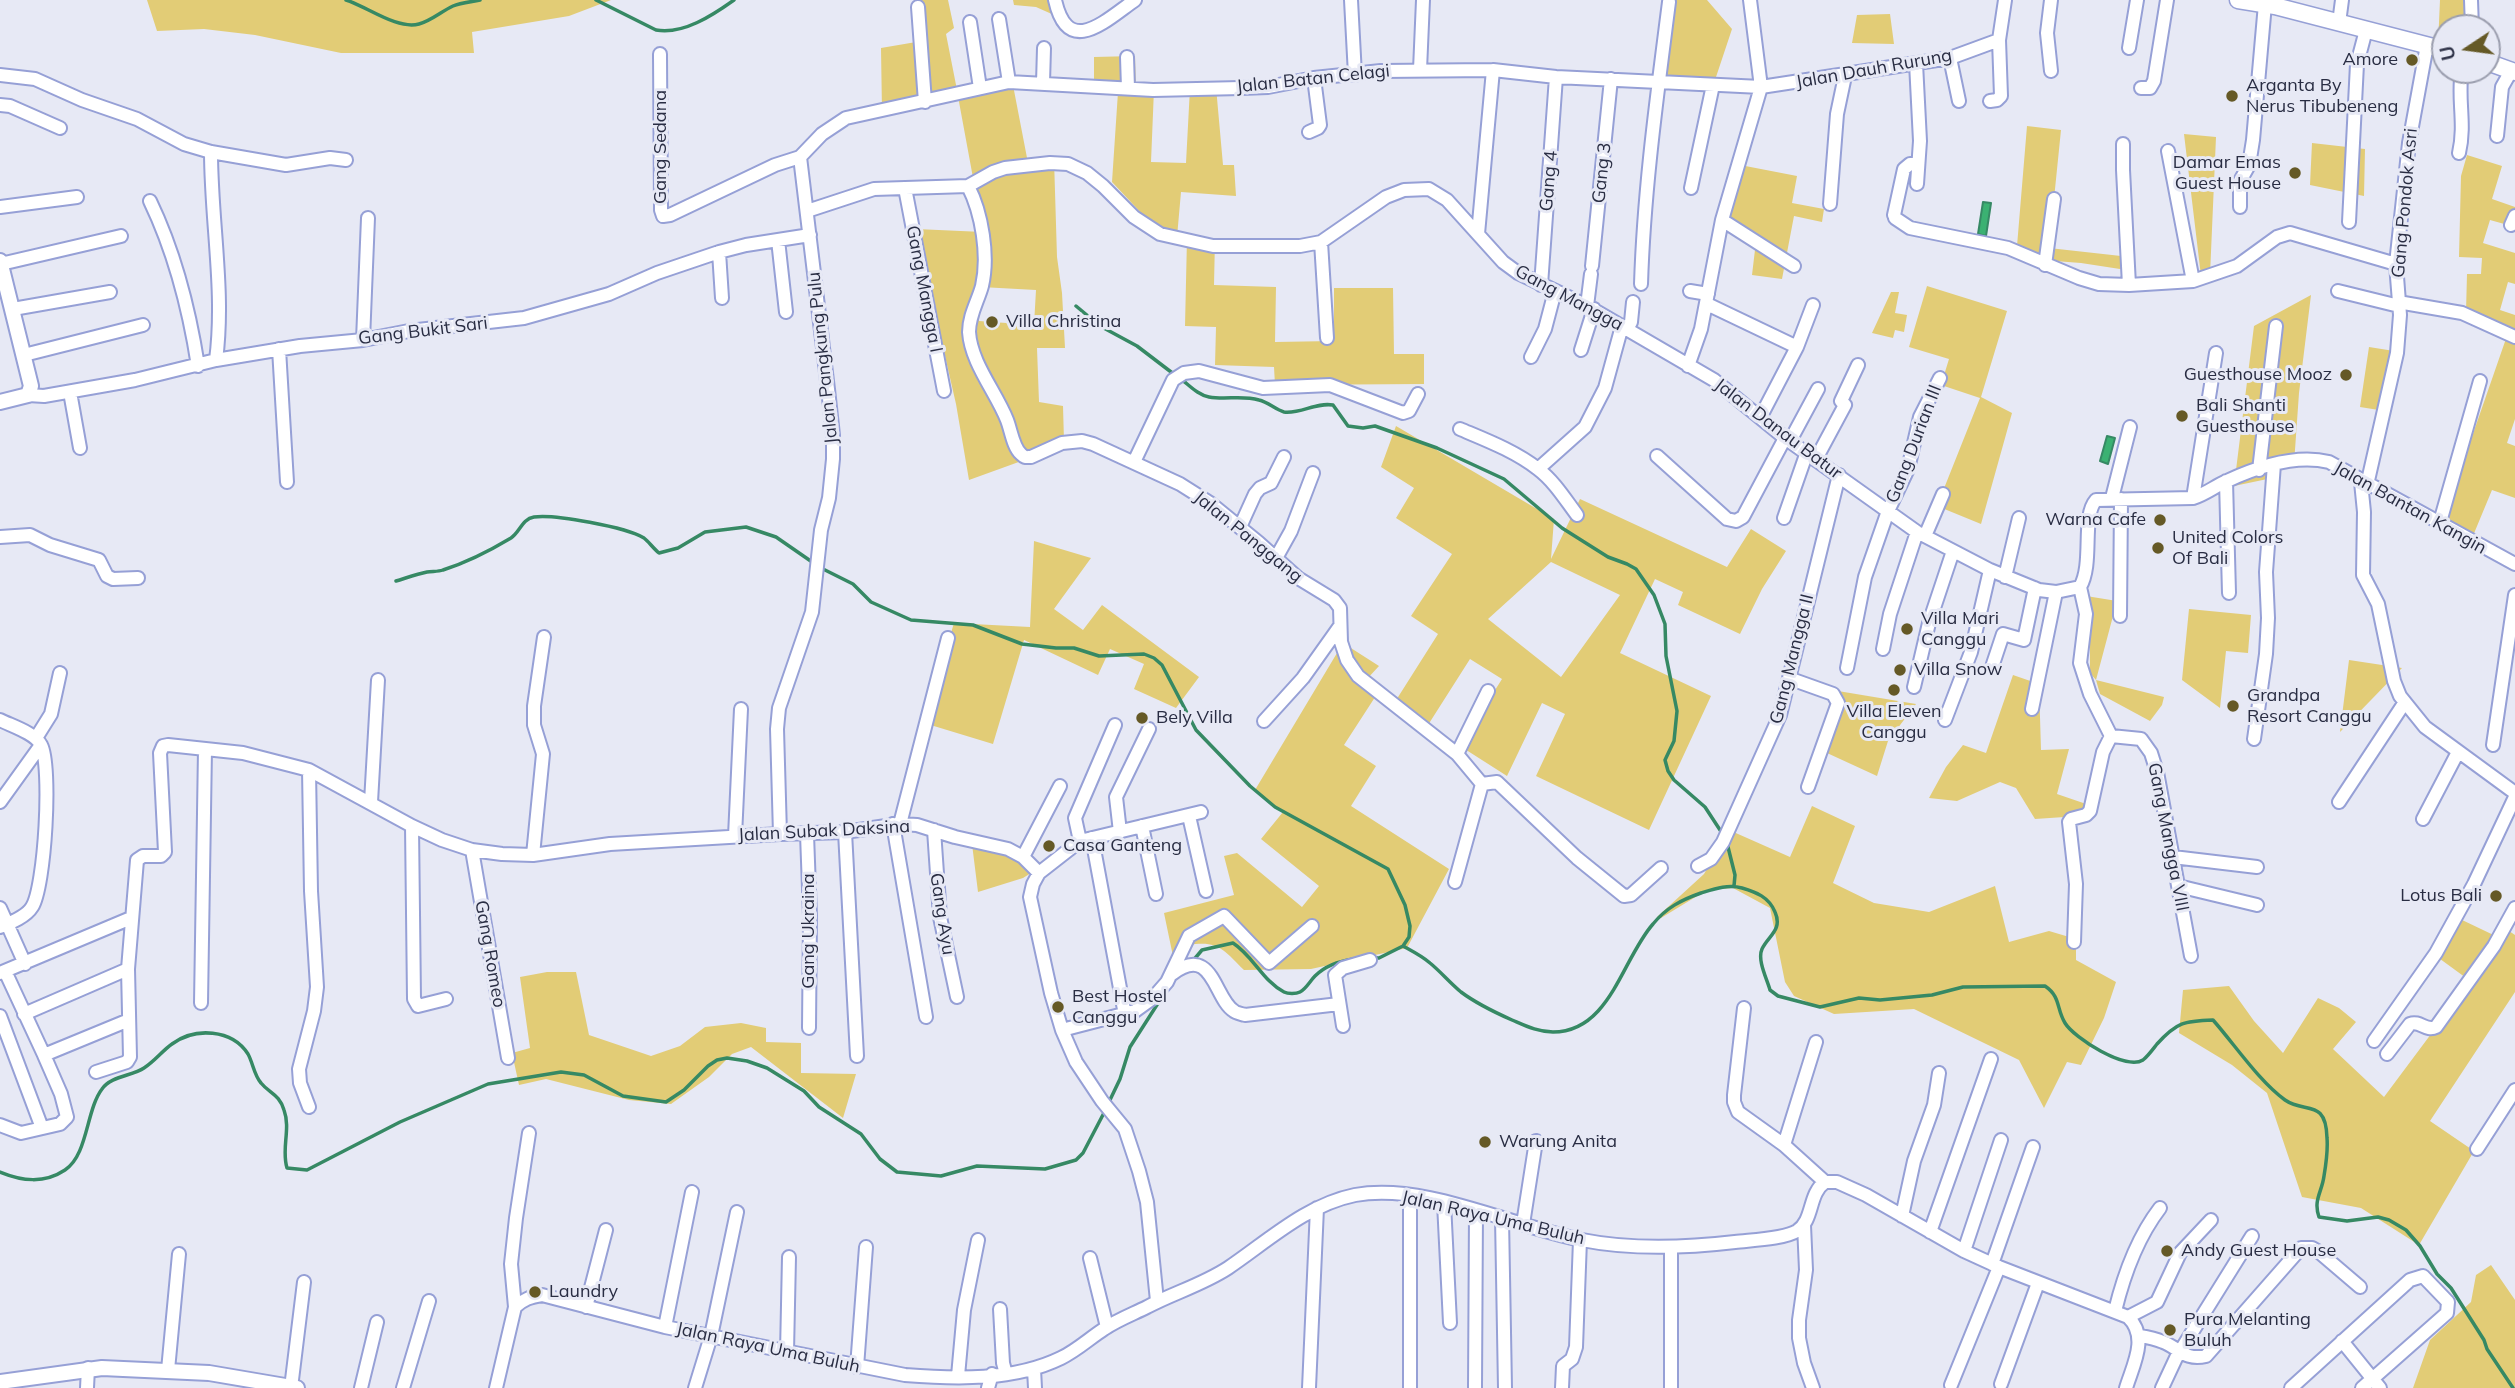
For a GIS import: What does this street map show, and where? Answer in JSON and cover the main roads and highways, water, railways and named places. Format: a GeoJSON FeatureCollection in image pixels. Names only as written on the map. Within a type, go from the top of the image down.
{"type":"FeatureCollection","features":[{"type":"Feature","properties":{"kind":"main road"},"geometry":{"type":"LineString","coordinates":[[2238,0],[2272,3],[2431,46]]}},
{"type":"Feature","properties":{"kind":"waterway"},"geometry":{"type":"LineString","coordinates":[[346,0],[392,21],[410,25],[423,23],[456,5],[480,0]]}},
{"type":"Feature","properties":{"kind":"waterway"},"geometry":{"type":"LineString","coordinates":[[596,0],[656,30],[666,31],[687,27],[734,0]]}},
{"type":"Feature","properties":{"kind":"waterway"},"geometry":{"type":"LineString","coordinates":[[1076,306],[1100,326],[1137,346],[1175,375]]}},
{"type":"Feature","properties":{"kind":"waterway"},"geometry":{"type":"LineString","coordinates":[[1181,379],[1205,396],[1253,399],[1284,412],[1333,405],[1348,426],[1375,426],[1437,448],[1504,479],[1562,528],[1608,557],[1636,569],[1654,595],[1665,624],[1666,656],[1677,711],[1674,741],[1665,760],[1668,771],[1674,780],[1705,807],[1722,833]]}},
{"type":"Feature","properties":{"kind":"waterway"},"geometry":{"type":"LineString","coordinates":[[396,581],[441,571],[469,560],[511,538],[524,523],[534,517],[573,519],[622,530],[644,538],[659,553],[678,548],[705,532],[746,527],[776,537],[815,564]]}},
{"type":"Feature","properties":{"kind":"waterway"},"geometry":{"type":"LineString","coordinates":[[821,568],[853,584],[871,602],[911,620],[973,625],[1022,644],[1074,648],[1099,656],[1144,654],[1154,658],[1162,665],[1196,730],[1250,786],[1275,807],[1388,869],[1405,905],[1410,926],[1409,937],[1403,946]]}},
{"type":"Feature","properties":{"kind":"waterway"},"geometry":{"type":"LineString","coordinates":[[1727,843],[1735,875],[1734,886]]}},
{"type":"Feature","properties":{"kind":"waterway"},"geometry":{"type":"LineString","coordinates":[[1372,958],[1379,958],[1403,946],[1427,960],[1461,992],[1492,1011],[1542,1031],[1572,1029],[1588,1020],[1602,1007],[1642,939],[1663,913],[1701,893],[1737,887],[1762,896],[1775,912],[1776,928],[1762,949],[1761,958],[1770,990],[1778,996],[1820,1007],[1859,998],[1880,1000],[1932,995],[1963,987],[2045,986],[2056,999],[2065,1023],[2079,1037],[2113,1057],[2135,1062],[2143,1060],[2176,1027],[2188,1022],[2213,1020],[2275,1092],[2293,1104],[2319,1112],[2323,1117],[2327,1147],[2323,1182],[2317,1201],[2319,1217],[2347,1221],[2378,1217],[2406,1230],[2420,1246],[2437,1274],[2451,1288],[2513,1388]]}},
{"type":"Feature","properties":{"kind":"waterway"},"geometry":{"type":"LineString","coordinates":[[1191,963],[1202,950],[1233,943],[1277,987],[1292,994],[1302,991],[1319,972],[1354,959]]}},
{"type":"Feature","properties":{"kind":"waterway"},"geometry":{"type":"LineString","coordinates":[[1109,1102],[1130,1047],[1162,997]]}},
{"type":"Feature","properties":{"kind":"waterway"},"geometry":{"type":"LineString","coordinates":[[0,1172],[33,1180],[65,1170],[78,1154],[102,1089],[116,1079],[144,1068],[181,1039],[202,1033],[223,1035],[241,1046],[248,1054],[259,1080],[277,1097],[284,1110],[287,1124],[287,1168],[307,1170],[400,1122],[488,1084],[561,1072],[584,1075],[623,1096],[666,1102],[684,1090],[708,1066],[727,1058],[767,1068],[804,1091],[819,1107],[861,1134],[880,1159],[897,1172],[941,1176],[977,1166],[1045,1169],[1076,1160],[1083,1153],[1106,1109]]}},
{"type":"Feature","properties":{"kind":"place","name":"Amore"},"geometry":{"type":"Point","coordinates":[2412,60]}},
{"type":"Feature","properties":{"kind":"place","name":"Arganta By Nerus Tibubeneng"},"geometry":{"type":"Point","coordinates":[2232,96]}},
{"type":"Feature","properties":{"kind":"place","name":"Damar Emas Guest House"},"geometry":{"type":"Point","coordinates":[2295,173]}},
{"type":"Feature","properties":{"kind":"place","name":"Villa Christina"},"geometry":{"type":"Point","coordinates":[992,322]}},
{"type":"Feature","properties":{"kind":"place","name":"Guesthouse Mooz"},"geometry":{"type":"Point","coordinates":[2346,375]}},
{"type":"Feature","properties":{"kind":"place","name":"Bali Shanti Guesthouse"},"geometry":{"type":"Point","coordinates":[2182,416]}},
{"type":"Feature","properties":{"kind":"place","name":"Warna Cafe"},"geometry":{"type":"Point","coordinates":[2160,520]}},
{"type":"Feature","properties":{"kind":"place","name":"United Colors Of Bali"},"geometry":{"type":"Point","coordinates":[2158,548]}},
{"type":"Feature","properties":{"kind":"place","name":"Villa Mari Canggu"},"geometry":{"type":"Point","coordinates":[1907,629]}},
{"type":"Feature","properties":{"kind":"place","name":"Villa Snow"},"geometry":{"type":"Point","coordinates":[1900,670]}},
{"type":"Feature","properties":{"kind":"place","name":"Villa Eleven Canggu"},"geometry":{"type":"Point","coordinates":[1894,690]}},
{"type":"Feature","properties":{"kind":"place","name":"Grandpa Resort Canggu"},"geometry":{"type":"Point","coordinates":[2233,706]}},
{"type":"Feature","properties":{"kind":"place","name":"Bely Villa"},"geometry":{"type":"Point","coordinates":[1142,718]}},
{"type":"Feature","properties":{"kind":"place","name":"Casa Ganteng"},"geometry":{"type":"Point","coordinates":[1049,846]}},
{"type":"Feature","properties":{"kind":"place","name":"Lotus Bali"},"geometry":{"type":"Point","coordinates":[2496,896]}},
{"type":"Feature","properties":{"kind":"place","name":"Best Hostel Canggu"},"geometry":{"type":"Point","coordinates":[1058,1007]}},
{"type":"Feature","properties":{"kind":"place","name":"Warung Anita"},"geometry":{"type":"Point","coordinates":[1485,1142]}},
{"type":"Feature","properties":{"kind":"place","name":"Andy Guest House"},"geometry":{"type":"Point","coordinates":[2167,1251]}},
{"type":"Feature","properties":{"kind":"place","name":"Laundry"},"geometry":{"type":"Point","coordinates":[535,1292]}},
{"type":"Feature","properties":{"kind":"place","name":"Pura Melanting Buluh"},"geometry":{"type":"Point","coordinates":[2170,1330]}}]}
